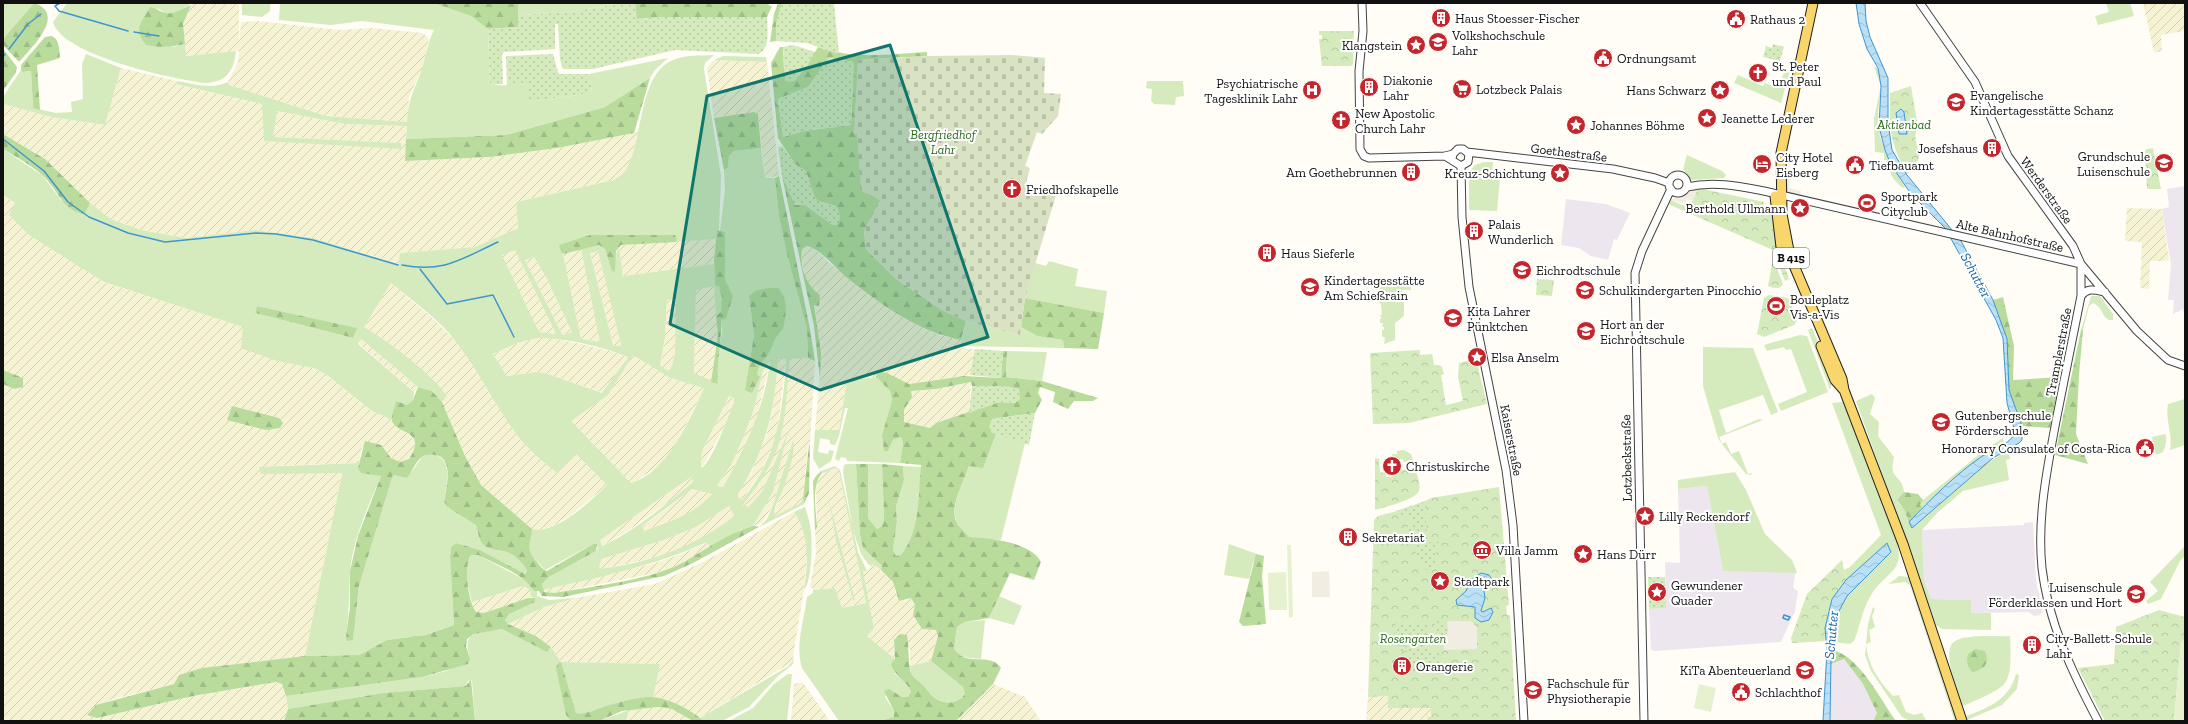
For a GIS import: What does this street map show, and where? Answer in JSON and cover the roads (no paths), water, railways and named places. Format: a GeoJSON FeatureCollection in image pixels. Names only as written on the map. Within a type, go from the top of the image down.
{"type":"FeatureCollection","features":[{"type":"Feature","properties":{"kind":"main road","name":"B 415"},"geometry":{"type":"LineString","coordinates":[[1813,3],[1781,153],[1778,194],[1784,229],[1790,256],[1842,379],[1844,390],[1903,544],[1962,721]]}},
{"type":"Feature","properties":{"kind":"street","name":"Goethestraße"},"geometry":{"type":"LineString","coordinates":[[1362,3],[1363,30],[1359,70],[1360,149],[1364,156],[1369,158],[1452,156],[1460,149],[1468,156]]}},
{"type":"Feature","properties":{"kind":"street","name":"Werderstraße"},"geometry":{"type":"LineString","coordinates":[[1920,3],[1975,82],[2008,156],[2073,246],[2081,264],[2137,331],[2161,354],[2177,365],[2185,366]]}},
{"type":"Feature","properties":{"kind":"street","name":"Goethestraße"},"geometry":{"type":"LineString","coordinates":[[1468,156],[1478,154],[1497,155],[1613,169],[1655,178],[1672,186]]}},
{"type":"Feature","properties":{"kind":"street"},"geometry":{"type":"LineString","coordinates":[[1452,156],[1454,163],[1461,166]]}},
{"type":"Feature","properties":{"kind":"street","name":"Goethestraße"},"geometry":{"type":"LineString","coordinates":[[1461,166],[1466,164],[1468,156]]}},
{"type":"Feature","properties":{"kind":"street","name":"Kaiserstraße"},"geometry":{"type":"LineString","coordinates":[[1461,166],[1462,217],[1469,287],[1506,470],[1513,525],[1524,721]]}},
{"type":"Feature","properties":{"kind":"street"},"geometry":{"type":"LineString","coordinates":[[1679,175],[1687,184],[1684,191],[1672,186],[1679,175]]}},
{"type":"Feature","properties":{"kind":"street","name":"Alte Bahnhofstraße"},"geometry":{"type":"LineString","coordinates":[[1687,184],[1735,186],[1778,194],[2081,264]]}},
{"type":"Feature","properties":{"kind":"street","name":"Lotzbeckstraße"},"geometry":{"type":"LineString","coordinates":[[1644,721],[1635,273],[1642,251],[1672,186]]}},
{"type":"Feature","properties":{"kind":"street","name":"Tramplerstraße"},"geometry":{"type":"LineString","coordinates":[[2081,264],[2081,296],[2043,493],[2041,550],[2042,568],[2054,619],[2068,658],[2098,721]]}},
{"type":"Feature","properties":{"kind":"street"},"geometry":{"type":"LineString","coordinates":[[2081,296],[2084,292],[2091,290],[2105,292]]}},
{"type":"Feature","properties":{"kind":"water","name":"Schutter"},"geometry":{"type":"Polygon","coordinates":[[[1856,3],[1865,3],[1866,21],[1870,37],[1888,78],[1888,122],[1892,150],[1907,175],[1961,241],[1993,300],[2007,339],[2009,390],[2022,426],[2022,440],[2019,443],[1993,458],[1912,528],[1909,522],[1962,471],[1985,454],[2010,440],[2015,432],[2007,403],[2003,338],[1996,320],[1945,228],[1911,194],[1891,165],[1885,150],[1879,127],[1881,86],[1878,68],[1867,49],[1859,24],[1856,3]]]}},
{"type":"Feature","properties":{"kind":"water"},"geometry":{"type":"Polygon","coordinates":[[[1901,109],[1904,112],[1907,134],[1899,134],[1896,113],[1901,109]]]}},
{"type":"Feature","properties":{"kind":"water","name":"Schutter"},"geometry":{"type":"Polygon","coordinates":[[[1887,543],[1891,552],[1847,596],[1839,611],[1831,660],[1830,721],[1823,721],[1827,650],[1825,628],[1832,599],[1846,580],[1887,543]]]}},
{"type":"Feature","properties":{"kind":"water"},"geometry":{"type":"Polygon","coordinates":[[[1481,573],[1489,575],[1493,581],[1492,585],[1483,585],[1485,598],[1481,611],[1483,612],[1491,608],[1493,612],[1489,620],[1481,622],[1475,618],[1475,607],[1457,605],[1456,600],[1466,591],[1471,580],[1481,573]]]}},
{"type":"Feature","properties":{"kind":"waterway"},"geometry":{"type":"LineString","coordinates":[[60,3],[55,6],[59,11],[128,31]]}},
{"type":"Feature","properties":{"kind":"waterway"},"geometry":{"type":"LineString","coordinates":[[9,49],[28,24],[41,14]]}},
{"type":"Feature","properties":{"kind":"waterway"},"geometry":{"type":"LineString","coordinates":[[134,32],[159,36]]}},
{"type":"Feature","properties":{"kind":"waterway"},"geometry":{"type":"LineString","coordinates":[[3,139],[44,171],[68,202],[89,217],[128,233],[165,242],[256,233],[276,234],[313,240],[398,265]]}},
{"type":"Feature","properties":{"kind":"waterway"},"geometry":{"type":"LineString","coordinates":[[402,265],[417,267],[441,266],[462,259],[498,242]]}},
{"type":"Feature","properties":{"kind":"waterway"},"geometry":{"type":"LineString","coordinates":[[420,269],[447,304],[493,295],[514,337]]}},
{"type":"Feature","properties":{"kind":"waterway"},"geometry":{"type":"LineString","coordinates":[[1784,615],[1790,617],[1788,620],[1783,618],[1784,615]]}},
{"type":"Feature","properties":{"kind":"waterway"},"geometry":{"type":"LineString","coordinates":[[1396,643],[1406,643]]}},
{"type":"Feature","properties":{"kind":"place","name":"Haus Stoesser-Fischer"},"geometry":{"type":"Point","coordinates":[1441,18]}},
{"type":"Feature","properties":{"kind":"place","name":"Rathaus 2"},"geometry":{"type":"Point","coordinates":[1736,19]}},
{"type":"Feature","properties":{"kind":"place","name":"Volkshochschule Lahr"},"geometry":{"type":"Point","coordinates":[1438,42]}},
{"type":"Feature","properties":{"kind":"place","name":"Klangstein"},"geometry":{"type":"Point","coordinates":[1416,45]}},
{"type":"Feature","properties":{"kind":"place","name":"Ordnungsamt"},"geometry":{"type":"Point","coordinates":[1603,58]}},
{"type":"Feature","properties":{"kind":"place","name":"St. Peter und Paul"},"geometry":{"type":"Point","coordinates":[1758,73]}},
{"type":"Feature","properties":{"kind":"place","name":"Diakonie Lahr"},"geometry":{"type":"Point","coordinates":[1369,87]}},
{"type":"Feature","properties":{"kind":"place","name":"Lotzbeck Palais"},"geometry":{"type":"Point","coordinates":[1462,89]}},
{"type":"Feature","properties":{"kind":"place","name":"Psychiatrische Tagesklinik Lahr"},"geometry":{"type":"Point","coordinates":[1312,90]}},
{"type":"Feature","properties":{"kind":"place","name":"Hans Schwarz"},"geometry":{"type":"Point","coordinates":[1720,90]}},
{"type":"Feature","properties":{"kind":"place","name":"Evangelische Kindertagesstätte Schanz"},"geometry":{"type":"Point","coordinates":[1956,102]}},
{"type":"Feature","properties":{"kind":"place","name":"Jeanette Lederer"},"geometry":{"type":"Point","coordinates":[1707,118]}},
{"type":"Feature","properties":{"kind":"place","name":"New Apostolic Church Lahr"},"geometry":{"type":"Point","coordinates":[1341,120]}},
{"type":"Feature","properties":{"kind":"place","name":"Johannes Böhme"},"geometry":{"type":"Point","coordinates":[1576,125]}},
{"type":"Feature","properties":{"kind":"place","name":"Josefshaus"},"geometry":{"type":"Point","coordinates":[1992,148]}},
{"type":"Feature","properties":{"kind":"place","name":"Grundschule Luisenschule"},"geometry":{"type":"Point","coordinates":[2164,163]}},
{"type":"Feature","properties":{"kind":"place","name":"City Hotel Eisberg"},"geometry":{"type":"Point","coordinates":[1762,164]}},
{"type":"Feature","properties":{"kind":"place","name":"Tiefbauamt"},"geometry":{"type":"Point","coordinates":[1855,165]}},
{"type":"Feature","properties":{"kind":"place","name":"Am Goethebrunnen"},"geometry":{"type":"Point","coordinates":[1411,172]}},
{"type":"Feature","properties":{"kind":"place","name":"Kreuz-Schichtung"},"geometry":{"type":"Point","coordinates":[1560,173]}},
{"type":"Feature","properties":{"kind":"place","name":"Friedhofskapelle"},"geometry":{"type":"Point","coordinates":[1012,189]}},
{"type":"Feature","properties":{"kind":"place","name":"Sportpark Cityclub"},"geometry":{"type":"Point","coordinates":[1867,203]}},
{"type":"Feature","properties":{"kind":"place","name":"Berthold Ullmann"},"geometry":{"type":"Point","coordinates":[1800,208]}},
{"type":"Feature","properties":{"kind":"place","name":"Palais Wunderlich"},"geometry":{"type":"Point","coordinates":[1474,231]}},
{"type":"Feature","properties":{"kind":"place","name":"Haus Sieferle"},"geometry":{"type":"Point","coordinates":[1267,253]}},
{"type":"Feature","properties":{"kind":"place","name":"Eichrodtschule"},"geometry":{"type":"Point","coordinates":[1522,270]}},
{"type":"Feature","properties":{"kind":"place","name":"Kindertagesstätte Am Schießrain"},"geometry":{"type":"Point","coordinates":[1310,287]}},
{"type":"Feature","properties":{"kind":"place","name":"Schulkindergarten Pinocchio"},"geometry":{"type":"Point","coordinates":[1585,290]}},
{"type":"Feature","properties":{"kind":"place","name":"Bouleplatz Vis-a-Vis"},"geometry":{"type":"Point","coordinates":[1776,306]}},
{"type":"Feature","properties":{"kind":"place","name":"Kita Lahrer Pünktchen"},"geometry":{"type":"Point","coordinates":[1453,318]}},
{"type":"Feature","properties":{"kind":"place","name":"Hort an der Eichrodtschule"},"geometry":{"type":"Point","coordinates":[1586,331]}},
{"type":"Feature","properties":{"kind":"place","name":"Elsa Anselm"},"geometry":{"type":"Point","coordinates":[1477,357]}},
{"type":"Feature","properties":{"kind":"place","name":"Gutenbergschule Förderschule"},"geometry":{"type":"Point","coordinates":[1941,422]}},
{"type":"Feature","properties":{"kind":"place","name":"Honorary Consulate of Costa-Rica"},"geometry":{"type":"Point","coordinates":[2145,448]}},
{"type":"Feature","properties":{"kind":"place","name":"Christuskirche"},"geometry":{"type":"Point","coordinates":[1392,466]}},
{"type":"Feature","properties":{"kind":"place","name":"Lilly Reckendorf"},"geometry":{"type":"Point","coordinates":[1645,516]}},
{"type":"Feature","properties":{"kind":"place","name":"Sekretariat"},"geometry":{"type":"Point","coordinates":[1348,537]}},
{"type":"Feature","properties":{"kind":"place","name":"Villa Jamm"},"geometry":{"type":"Point","coordinates":[1482,550]}},
{"type":"Feature","properties":{"kind":"place","name":"Hans Dürr"},"geometry":{"type":"Point","coordinates":[1583,554]}},
{"type":"Feature","properties":{"kind":"place","name":"Stadtpark"},"geometry":{"type":"Point","coordinates":[1440,581]}},
{"type":"Feature","properties":{"kind":"place","name":"Gewundener Quader"},"geometry":{"type":"Point","coordinates":[1657,592]}},
{"type":"Feature","properties":{"kind":"place","name":"Luisenschule Förderklassen und Hort"},"geometry":{"type":"Point","coordinates":[2136,594]}},
{"type":"Feature","properties":{"kind":"place","name":"City-Ballett-Schule Lahr"},"geometry":{"type":"Point","coordinates":[2032,645]}},
{"type":"Feature","properties":{"kind":"place","name":"Orangerie"},"geometry":{"type":"Point","coordinates":[1402,666]}},
{"type":"Feature","properties":{"kind":"place","name":"KiTa Abenteuerland"},"geometry":{"type":"Point","coordinates":[1805,670]}},
{"type":"Feature","properties":{"kind":"place","name":"Fachschule für Physiotherapie"},"geometry":{"type":"Point","coordinates":[1533,690]}},
{"type":"Feature","properties":{"kind":"place","name":"Schlachthof"},"geometry":{"type":"Point","coordinates":[1741,692]}},
{"type":"Feature","properties":{"kind":"park label","name":"Aktienbad"},"geometry":{"type":"Point","coordinates":[1904,124]}},
{"type":"Feature","properties":{"kind":"park label","name":"Bergfriedhof Lahr"},"geometry":{"type":"Point","coordinates":[943,142]}},
{"type":"Feature","properties":{"kind":"park label","name":"Rosengarten"},"geometry":{"type":"Point","coordinates":[1413,638]}}]}
